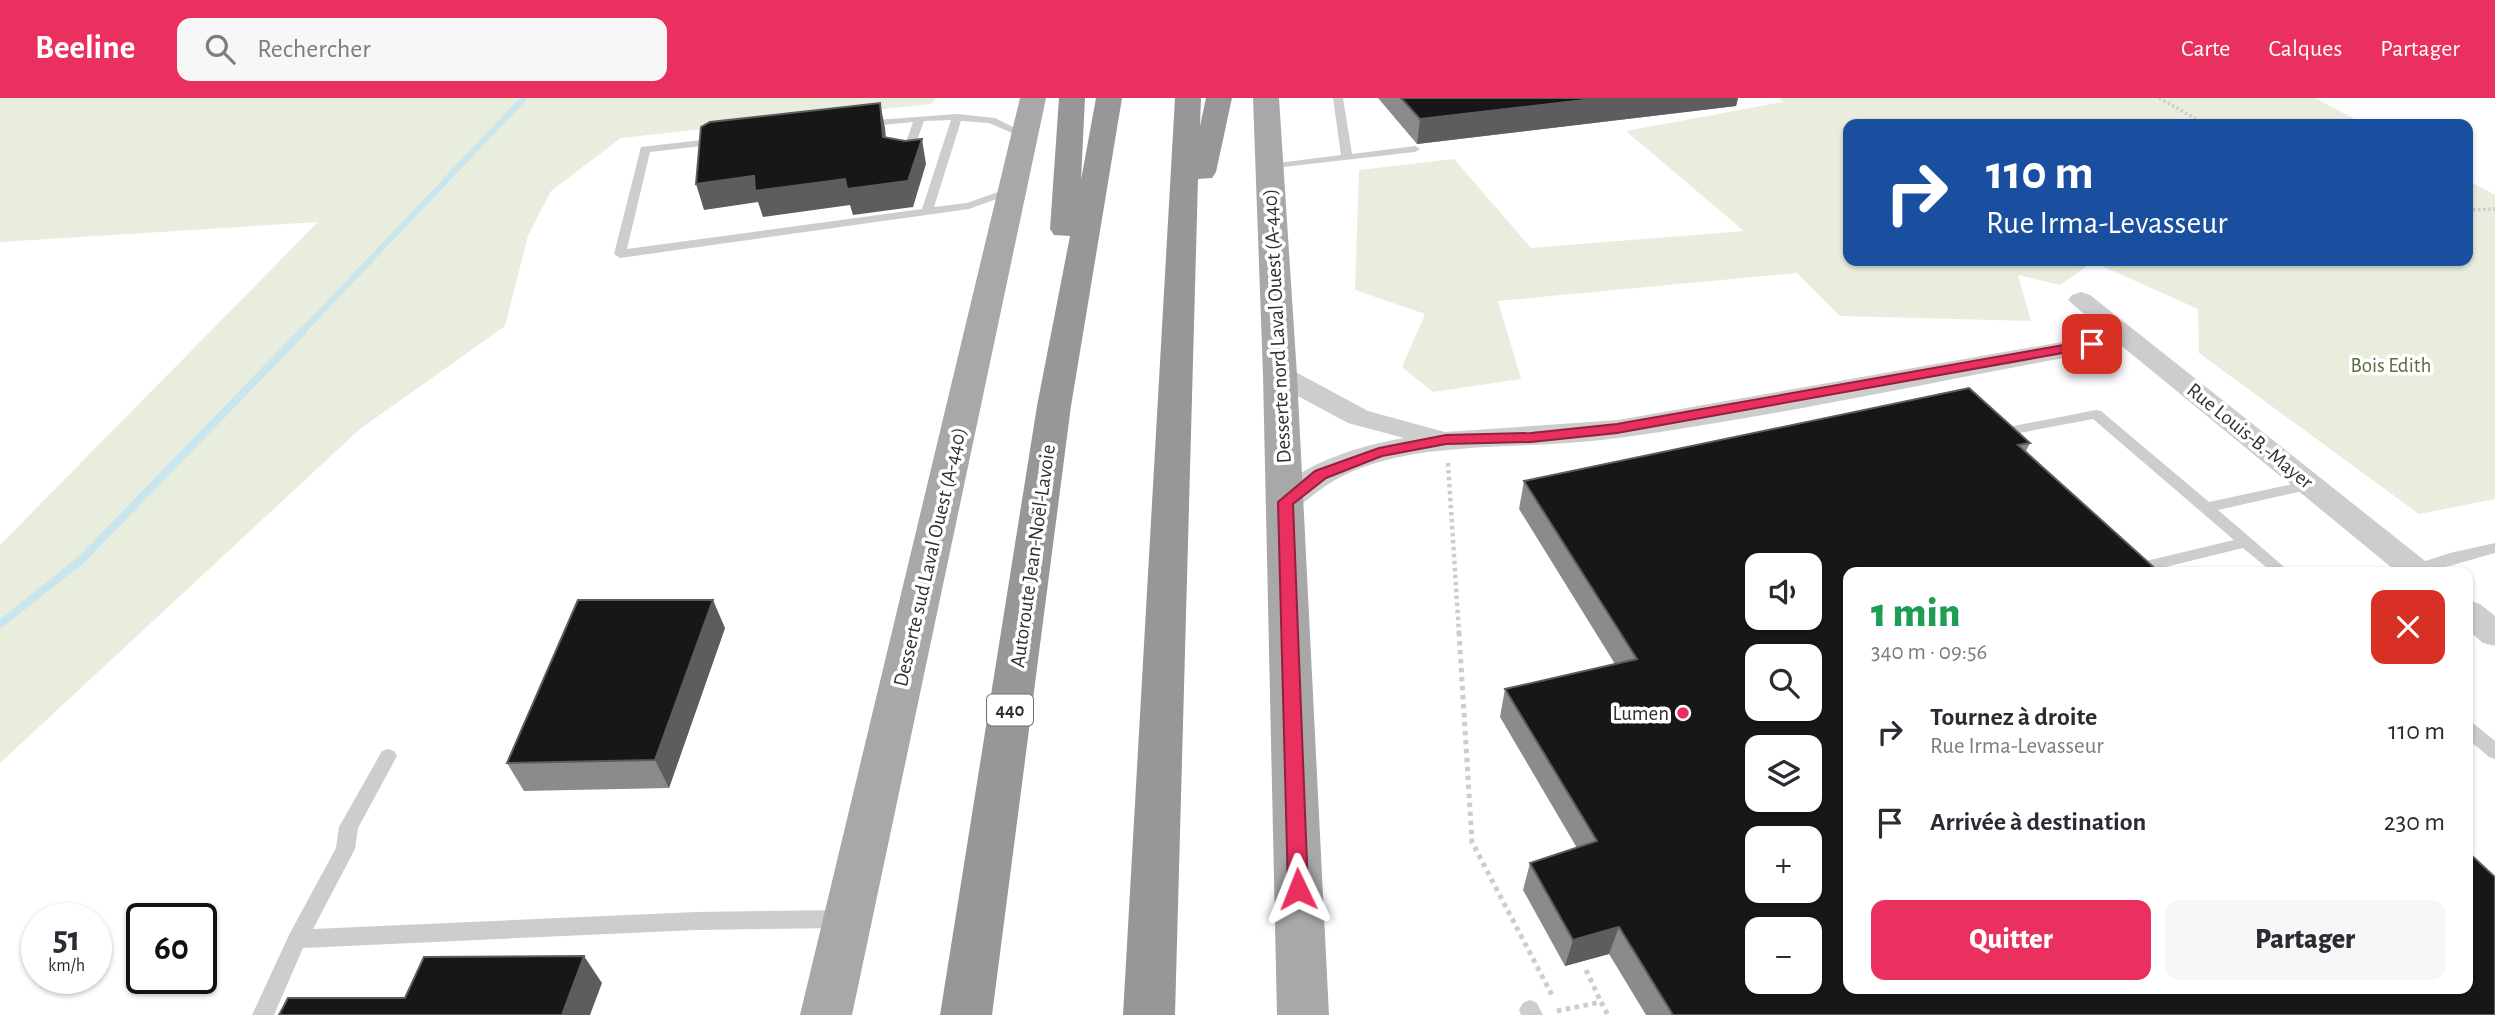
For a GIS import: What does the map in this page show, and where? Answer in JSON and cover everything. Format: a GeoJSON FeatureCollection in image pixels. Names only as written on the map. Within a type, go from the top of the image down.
{"type":"FeatureCollection","features":[{"type":"Feature","properties":{"kind":"highway"},"geometry":{"type":"LineString","coordinates":[[1054,406],[1072,98]]}},
{"type":"Feature","properties":{"kind":"highway","name":"Autoroute Jean-Noël-Lavoie"},"geometry":{"type":"LineString","coordinates":[[966,1015],[1054,406],[1109,98]]}},
{"type":"Feature","properties":{"kind":"highway"},"geometry":{"type":"LineString","coordinates":[[1149,1015],[1188,98]]}},
{"type":"Feature","properties":{"kind":"highway"},"geometry":{"type":"LineString","coordinates":[[1181,259],[1219,98]]}},
{"type":"Feature","properties":{"kind":"main road","name":"Desserte sud Laval Ouest (A-440)"},"geometry":{"type":"LineString","coordinates":[[826,1015],[1033,98]]}},
{"type":"Feature","properties":{"kind":"main road","name":"Desserte nord Laval Ouest (A-440)"},"geometry":{"type":"LineString","coordinates":[[1266,98],[1280,374],[1303,1015]]}},
{"type":"Feature","properties":{"kind":"street","name":"Rue Louis-B.-Mayer"},"geometry":{"type":"LineString","coordinates":[[2081,300],[2412,567]]}},
{"type":"Feature","properties":{"kind":"street"},"geometry":{"type":"LineString","coordinates":[[1285,502],[1321,475],[1353,460],[1617,429],[2128,338]]}},
{"type":"Feature","properties":{"kind":"street"},"geometry":{"type":"LineString","coordinates":[[1280,374],[1358,417],[1447,450]]}},
{"type":"Feature","properties":{"kind":"street"},"geometry":{"type":"LineString","coordinates":[[2473,616],[2495,634]]}},
{"type":"Feature","properties":{"kind":"lane"},"geometry":{"type":"LineString","coordinates":[[1338,98],[1347,158]]}},
{"type":"Feature","properties":{"kind":"lane"},"geometry":{"type":"LineString","coordinates":[[927,212],[957,117]]}},
{"type":"Feature","properties":{"kind":"lane"},"geometry":{"type":"LineString","coordinates":[[854,125],[957,117],[991,120],[1024,135]]}},
{"type":"Feature","properties":{"kind":"lane"},"geometry":{"type":"LineString","coordinates":[[907,154],[920,118]]}},
{"type":"Feature","properties":{"kind":"lane"},"geometry":{"type":"LineString","coordinates":[[729,140],[645,149],[620,254],[927,212],[979,203],[1012,190]]}},
{"type":"Feature","properties":{"kind":"lane"},"geometry":{"type":"LineString","coordinates":[[1270,167],[1415,149]]}},
{"type":"Feature","properties":{"kind":"lane"},"geometry":{"type":"LineString","coordinates":[[2003,432],[2096,414],[2276,567]]}},
{"type":"Feature","properties":{"kind":"lane"},"geometry":{"type":"LineString","coordinates":[[2206,508],[2311,485]]}},
{"type":"Feature","properties":{"kind":"lane"},"geometry":{"type":"LineString","coordinates":[[2142,567],[2246,542]]}},
{"type":"Feature","properties":{"kind":"lane"},"geometry":{"type":"LineString","coordinates":[[2427,567],[2450,558],[2495,548]]}},
{"type":"Feature","properties":{"kind":"lane"},"geometry":{"type":"LineString","coordinates":[[2473,733],[2495,752]]}},
{"type":"Feature","properties":{"kind":"lane"},"geometry":{"type":"LineString","coordinates":[[263,1015],[297,939],[345,849],[349,827],[388,756]]}},
{"type":"Feature","properties":{"kind":"lane"},"geometry":{"type":"LineString","coordinates":[[297,939],[696,921],[848,919]]}},
{"type":"Feature","properties":{"kind":"path"},"geometry":{"type":"LineString","coordinates":[[2160,98],[2196,119]]}},
{"type":"Feature","properties":{"kind":"path"},"geometry":{"type":"LineString","coordinates":[[2473,210],[2495,209]]}},
{"type":"Feature","properties":{"kind":"path"},"geometry":{"type":"LineString","coordinates":[[1447,450],[1472,842],[1560,1010],[1601,1002]]}},
{"type":"Feature","properties":{"kind":"path"},"geometry":{"type":"LineString","coordinates":[[1586,970],[1608,1015]]}},
{"type":"Feature","properties":{"kind":"green space"},"geometry":{"type":"Polygon","coordinates":[[[0,98],[936,98],[931,104],[621,138],[551,191],[528,236],[505,326],[360,429],[0,763],[0,545],[318,222],[0,242],[0,98]]]}},
{"type":"Feature","properties":{"kind":"green space","name":"Bois Edith"},"geometry":{"type":"Polygon","coordinates":[[[1779,98],[2315,98],[2355,119],[1843,119],[1843,266],[2087,266],[2060,285],[2018,275],[2031,321],[1840,316],[1797,273],[1498,301],[1521,379],[1433,392],[1402,367],[1425,314],[1355,290],[1359,170],[1454,159],[1531,248],[1744,231],[1626,131],[1783,102],[1779,98]]]}},
{"type":"Feature","properties":{"kind":"green space","name":"Bois Edith"},"geometry":{"type":"Polygon","coordinates":[[[2473,183],[2495,195],[2495,499],[2419,514],[2199,353],[2198,309],[2102,266],[2473,266],[2473,183]]]}},
{"type":"Feature","properties":{"kind":"building"},"geometry":{"type":"Polygon","coordinates":[[[1401,98],[1602,98],[1420,119],[1401,98]]]}},
{"type":"Feature","properties":{"kind":"building"},"geometry":{"type":"Polygon","coordinates":[[[880,103],[883,137],[905,141],[922,139],[908,181],[847,189],[845,179],[755,191],[754,176],[696,184],[701,127],[710,122],[880,103]]]}},
{"type":"Feature","properties":{"kind":"building","name":"Lumen"},"geometry":{"type":"Polygon","coordinates":[[[1969,388],[2030,443],[2018,445],[2153,567],[1843,567],[1843,994],[2473,994],[2473,857],[2495,877],[2495,1015],[1673,1015],[1619,927],[1573,940],[1530,863],[1597,841],[1505,689],[1637,659],[1524,481],[1969,388]]]}},
{"type":"Feature","properties":{"kind":"building"},"geometry":{"type":"Polygon","coordinates":[[[578,600],[713,600],[655,760],[507,763],[578,600]]]}},
{"type":"Feature","properties":{"kind":"building"},"geometry":{"type":"Polygon","coordinates":[[[584,956],[562,1015],[279,1015],[288,998],[405,998],[424,957],[584,956]]]}},
{"type":"Feature","properties":{"kind":"waterway"},"geometry":{"type":"LineString","coordinates":[[300,334],[524,98]]}},
{"type":"Feature","properties":{"kind":"waterway"},"geometry":{"type":"LineString","coordinates":[[0,624],[82,559],[302,332]]}},
{"type":"Feature","properties":{"kind":"place","name":"Lumen"},"geometry":{"type":"Point","coordinates":[1683,713]}},
{"type":"Feature","properties":{"kind":"route"},"geometry":{"type":"LineString","coordinates":[[1298,889],[1285,502],[1321,475],[1353,460],[1379,452],[1446,440],[1531,438],[1617,429],[2092,344]]}}]}
